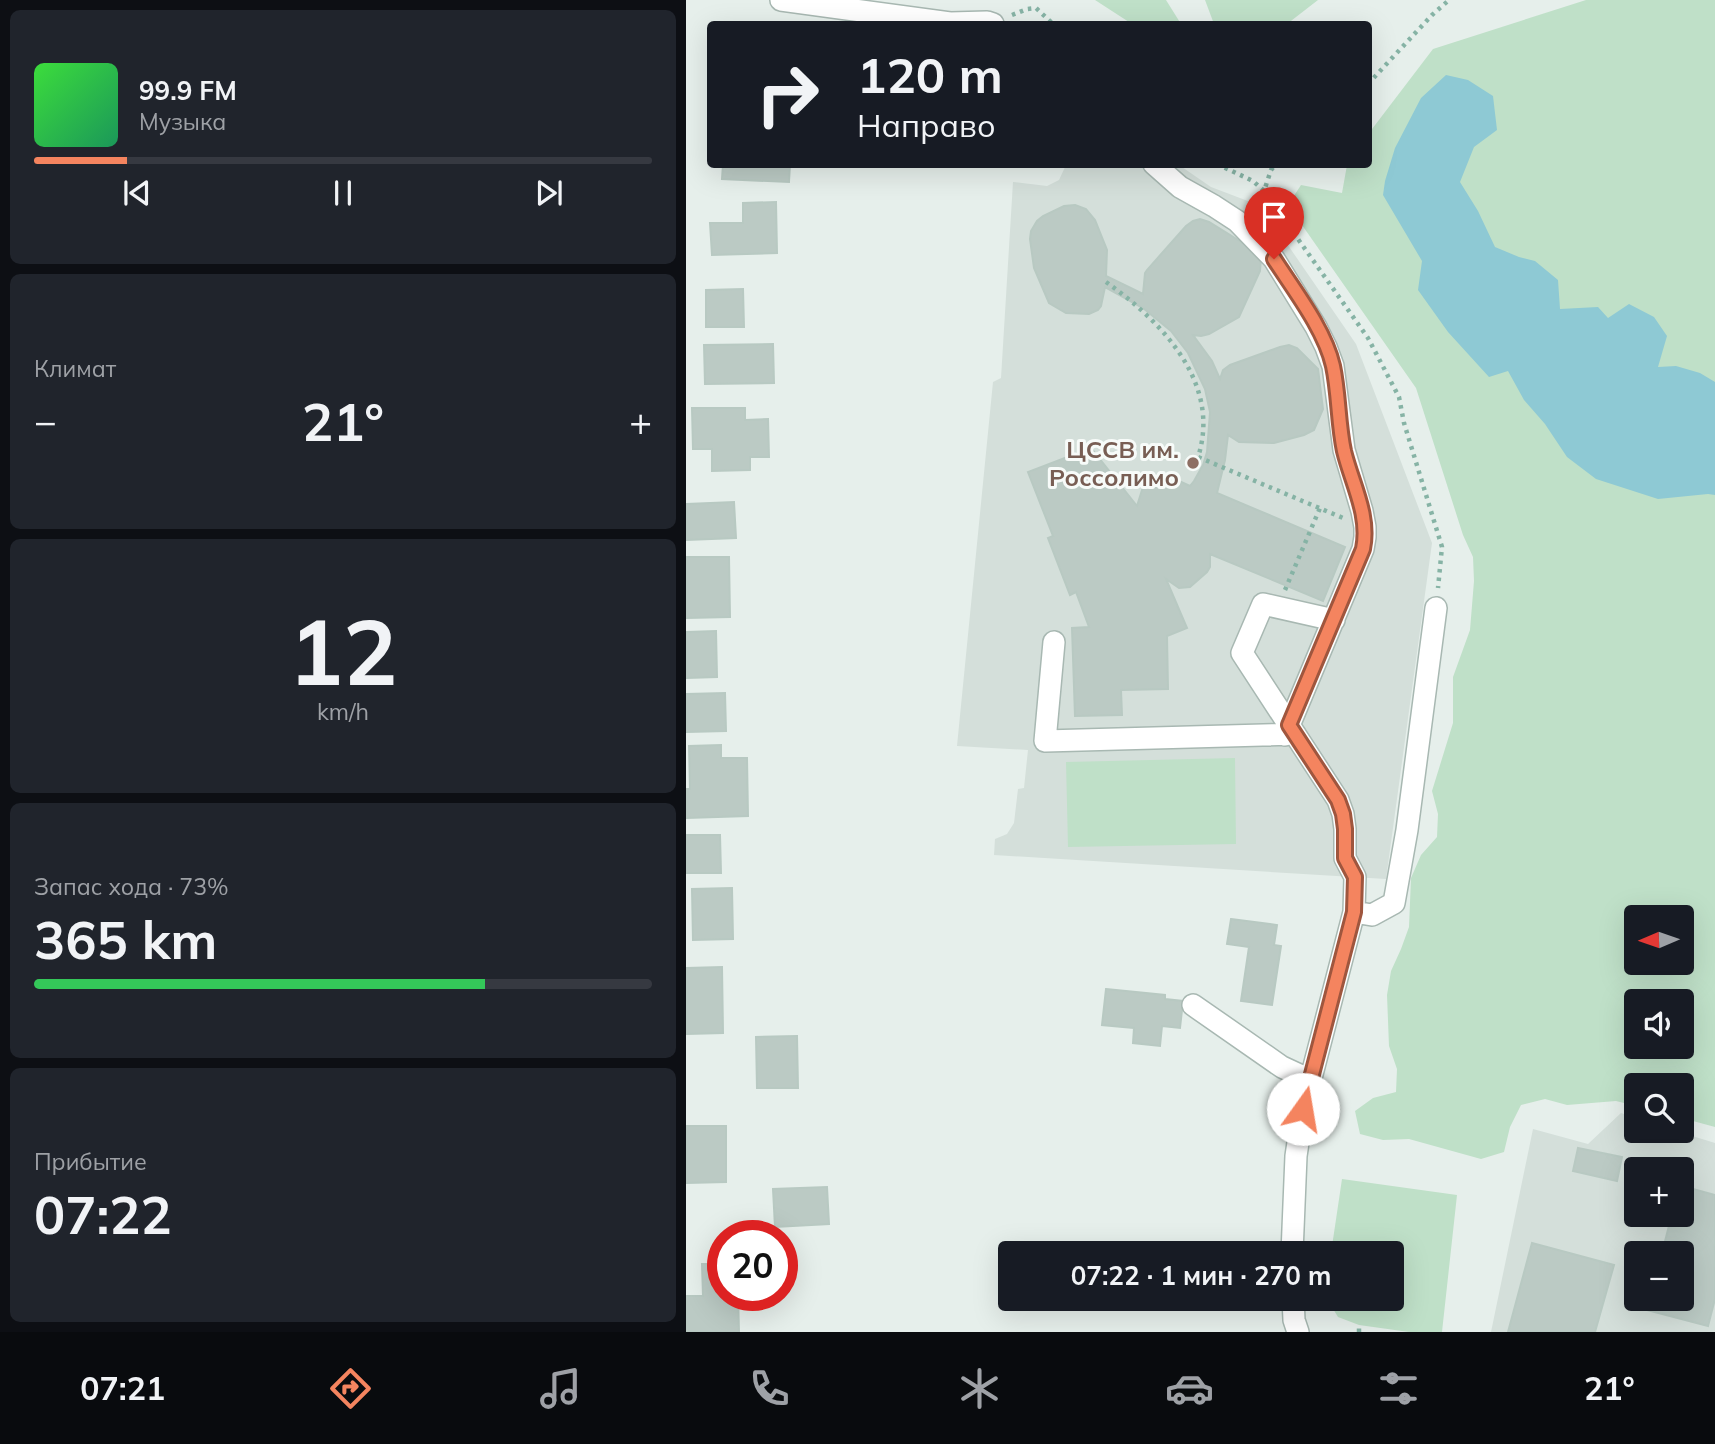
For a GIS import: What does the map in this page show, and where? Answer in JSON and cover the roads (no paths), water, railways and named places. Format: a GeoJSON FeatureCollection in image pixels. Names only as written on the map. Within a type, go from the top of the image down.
{"type":"FeatureCollection","features":[{"type":"Feature","properties":{"kind":"lane"},"geometry":{"type":"LineString","coordinates":[[781,0],[935,21]]}},
{"type":"Feature","properties":{"kind":"lane"},"geometry":{"type":"LineString","coordinates":[[1159,168],[1180,187],[1237,221],[1274,259],[1316,327],[1333,366],[1344,450],[1362,510],[1366,537],[1290,732]]}},
{"type":"Feature","properties":{"kind":"lane"},"geometry":{"type":"LineString","coordinates":[[1292,1241],[1296,1156],[1303,1109],[1354,912],[1355,877],[1345,858],[1343,814],[1331,788],[1290,732],[1242,653],[1263,604],[1334,620]]}},
{"type":"Feature","properties":{"kind":"lane"},"geometry":{"type":"LineString","coordinates":[[1354,912],[1372,915],[1394,903],[1407,830],[1436,607]]}},
{"type":"Feature","properties":{"kind":"lane"},"geometry":{"type":"LineString","coordinates":[[1054,642],[1045,741],[1290,732]]}},
{"type":"Feature","properties":{"kind":"lane"},"geometry":{"type":"LineString","coordinates":[[1193,1005],[1282,1067],[1310,1080]]}},
{"type":"Feature","properties":{"kind":"lane"},"geometry":{"type":"LineString","coordinates":[[1294,1311],[1298,1332]]}},
{"type":"Feature","properties":{"kind":"water"},"geometry":{"type":"Polygon","coordinates":[[[1446,75],[1468,80],[1493,96],[1497,130],[1474,147],[1460,182],[1495,247],[1535,261],[1558,280],[1560,309],[1598,307],[1608,318],[1629,304],[1654,317],[1667,336],[1658,367],[1676,366],[1700,373],[1715,382],[1715,495],[1658,499],[1596,479],[1567,457],[1545,424],[1524,400],[1508,371],[1489,377],[1448,332],[1418,290],[1422,261],[1383,195],[1395,148],[1421,98],[1446,75]]]}},
{"type":"Feature","properties":{"kind":"place","name":"ЦССВ им. Россолимо"},"geometry":{"type":"Point","coordinates":[1193,463]}}]}
